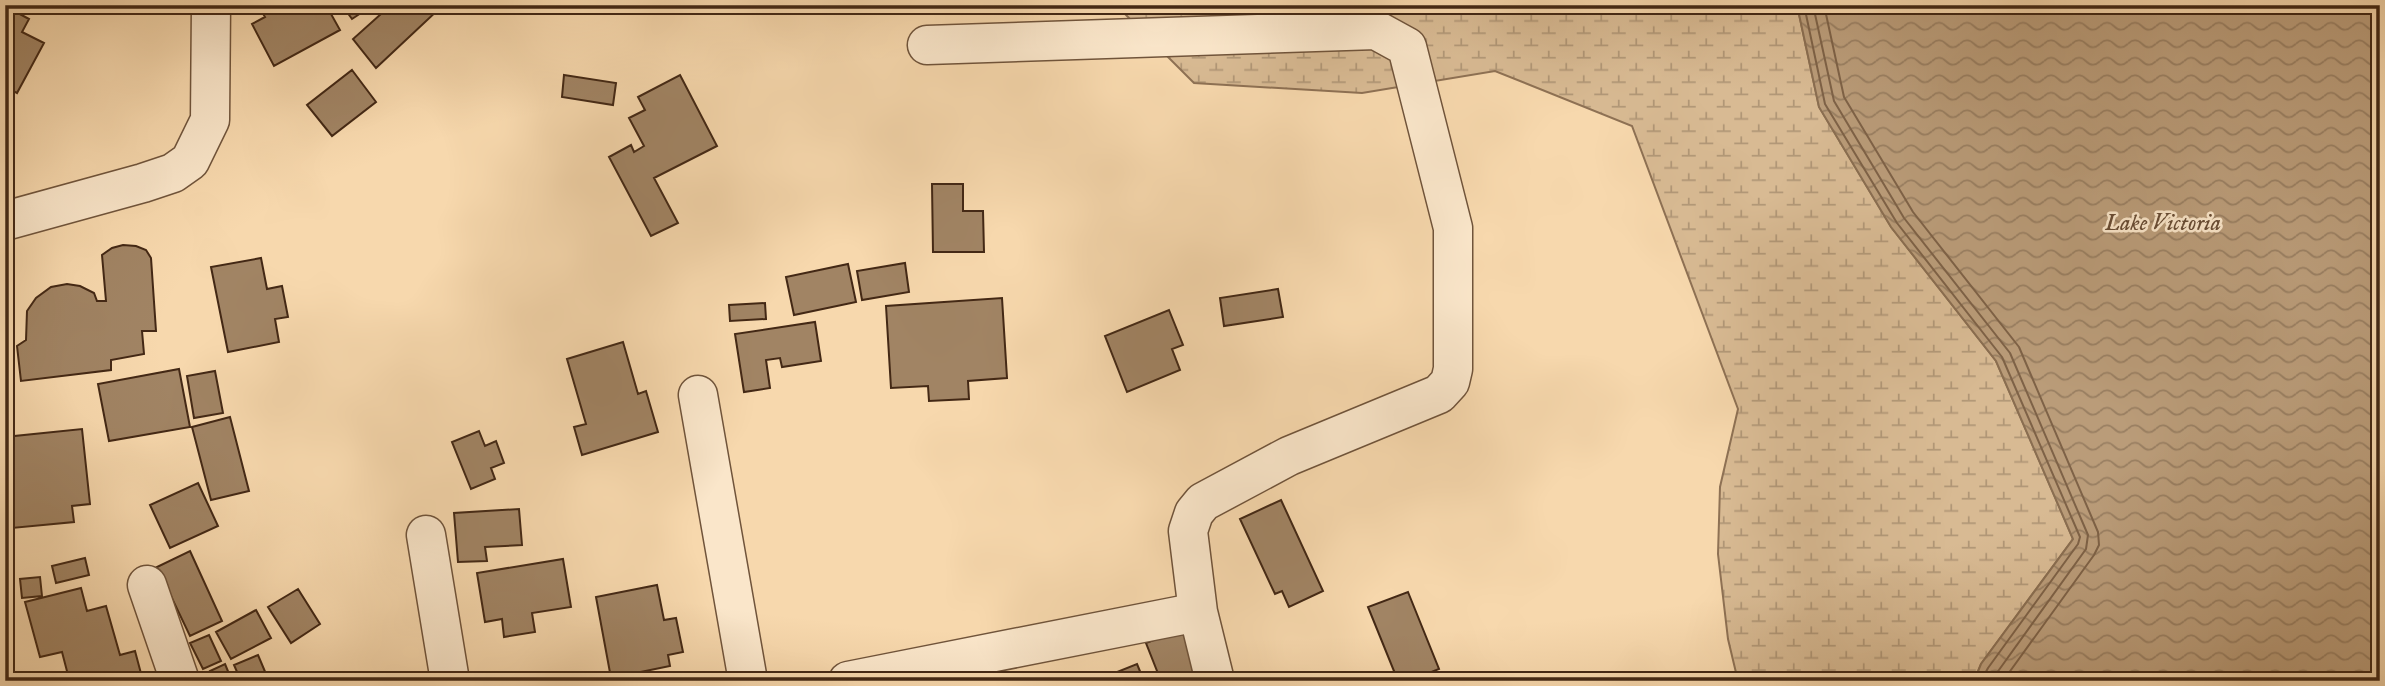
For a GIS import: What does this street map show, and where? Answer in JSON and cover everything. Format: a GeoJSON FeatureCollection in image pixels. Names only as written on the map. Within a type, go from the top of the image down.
{"type":"FeatureCollection","features":[{"type":"Feature","properties":{"kind":"street"},"geometry":{"type":"LineString","coordinates":[[5,221],[173,173],[190,161],[210,120],[211,5]]}},
{"type":"Feature","properties":{"kind":"street"},"geometry":{"type":"LineString","coordinates":[[927,45],[1376,30],[1407,47],[1453,228],[1453,369],[1450,383],[1439,394],[1289,456],[1203,502],[1194,513],[1188,531],[1198,612],[1215,681]]}},
{"type":"Feature","properties":{"kind":"street"},"geometry":{"type":"LineString","coordinates":[[698,395],[748,681]]}},
{"type":"Feature","properties":{"kind":"street"},"geometry":{"type":"LineString","coordinates":[[426,535],[450,681]]}},
{"type":"Feature","properties":{"kind":"street"},"geometry":{"type":"LineString","coordinates":[[147,585],[180,681]]}},
{"type":"Feature","properties":{"kind":"street"},"geometry":{"type":"LineString","coordinates":[[848,681],[1198,612]]}},
{"type":"Feature","properties":{"kind":"green space"},"geometry":{"type":"Polygon","coordinates":[[[1116,5],[1797,5],[1819,107],[1891,227],[1996,361],[2073,539],[1981,664],[1974,681],[1738,681],[1728,639],[1718,554],[1720,487],[1738,409],[1632,126],[1495,71],[1362,93],[1194,83],[1116,5]]]}},
{"type":"Feature","properties":{"kind":"water","name":"Lake Victoria"},"geometry":{"type":"Polygon","coordinates":[[[1797,5],[2380,5],[2380,681],[1974,681],[1981,664],[2073,539],[1996,361],[1891,227],[1819,107],[1797,5]]]}},
{"type":"Feature","properties":{"kind":"building"},"geometry":{"type":"Polygon","coordinates":[[[258,5],[326,5],[340,30],[274,66],[252,24],[265,17],[258,5]]]}},
{"type":"Feature","properties":{"kind":"building"},"geometry":{"type":"Polygon","coordinates":[[[342,5],[373,5],[352,19],[342,5]]]}},
{"type":"Feature","properties":{"kind":"building"},"geometry":{"type":"Polygon","coordinates":[[[391,5],[437,5],[440,8],[376,68],[353,39],[391,5]]]}},
{"type":"Feature","properties":{"kind":"building"},"geometry":{"type":"Polygon","coordinates":[[[5,6],[29,19],[22,32],[44,43],[17,93],[5,86],[5,6]]]}},
{"type":"Feature","properties":{"kind":"building"},"geometry":{"type":"Polygon","coordinates":[[[352,70],[376,102],[332,136],[307,105],[352,70]]]}},
{"type":"Feature","properties":{"kind":"building"},"geometry":{"type":"Polygon","coordinates":[[[564,75],[616,83],[613,105],[562,97],[564,75]]]}},
{"type":"Feature","properties":{"kind":"building"},"geometry":{"type":"Polygon","coordinates":[[[680,75],[717,146],[654,178],[678,223],[651,236],[609,157],[631,145],[634,152],[644,146],[629,118],[645,110],[638,97],[680,75]]]}},
{"type":"Feature","properties":{"kind":"building"},"geometry":{"type":"Polygon","coordinates":[[[932,184],[963,184],[963,211],[983,211],[984,252],[933,252],[932,184]]]}},
{"type":"Feature","properties":{"kind":"building"},"geometry":{"type":"Polygon","coordinates":[[[123,245],[146,250],[151,258],[156,331],[142,331],[144,354],[111,360],[111,370],[21,381],[17,346],[26,340],[27,311],[36,298],[51,287],[67,284],[80,286],[94,293],[97,301],[106,301],[102,255],[123,245]]]}},
{"type":"Feature","properties":{"kind":"building"},"geometry":{"type":"Polygon","coordinates":[[[261,258],[267,289],[282,286],[288,317],[275,319],[279,342],[228,352],[211,267],[261,258]]]}},
{"type":"Feature","properties":{"kind":"building"},"geometry":{"type":"Polygon","coordinates":[[[905,263],[909,292],[862,300],[857,271],[905,263]]]}},
{"type":"Feature","properties":{"kind":"building"},"geometry":{"type":"Polygon","coordinates":[[[848,264],[856,302],[794,315],[786,277],[848,264]]]}},
{"type":"Feature","properties":{"kind":"building"},"geometry":{"type":"Polygon","coordinates":[[[1278,289],[1283,317],[1224,326],[1220,298],[1278,289]]]}},
{"type":"Feature","properties":{"kind":"building"},"geometry":{"type":"Polygon","coordinates":[[[1002,298],[1007,378],[968,381],[969,399],[929,401],[928,386],[891,388],[886,306],[1002,298]]]}},
{"type":"Feature","properties":{"kind":"building"},"geometry":{"type":"Polygon","coordinates":[[[765,303],[766,319],[730,321],[729,305],[765,303]]]}},
{"type":"Feature","properties":{"kind":"building"},"geometry":{"type":"Polygon","coordinates":[[[1169,310],[1183,345],[1172,349],[1180,370],[1127,392],[1105,336],[1169,310]]]}},
{"type":"Feature","properties":{"kind":"building"},"geometry":{"type":"Polygon","coordinates":[[[815,322],[821,361],[782,367],[780,358],[766,360],[770,388],[744,392],[735,334],[815,322]]]}},
{"type":"Feature","properties":{"kind":"building"},"geometry":{"type":"Polygon","coordinates":[[[623,342],[638,394],[646,391],[658,432],[582,455],[574,427],[586,424],[567,359],[623,342]]]}},
{"type":"Feature","properties":{"kind":"building"},"geometry":{"type":"Polygon","coordinates":[[[179,369],[190,427],[109,441],[98,384],[179,369]]]}},
{"type":"Feature","properties":{"kind":"building"},"geometry":{"type":"Polygon","coordinates":[[[215,371],[223,413],[194,418],[187,376],[215,371]]]}},
{"type":"Feature","properties":{"kind":"building"},"geometry":{"type":"Polygon","coordinates":[[[230,417],[249,491],[211,500],[192,427],[230,417]]]}},
{"type":"Feature","properties":{"kind":"building"},"geometry":{"type":"Polygon","coordinates":[[[82,429],[90,504],[72,506],[74,522],[12,528],[8,486],[5,486],[5,437],[82,429]]]}},
{"type":"Feature","properties":{"kind":"building"},"geometry":{"type":"Polygon","coordinates":[[[479,431],[485,446],[496,441],[504,463],[491,468],[495,479],[471,489],[452,442],[479,431]]]}},
{"type":"Feature","properties":{"kind":"building"},"geometry":{"type":"Polygon","coordinates":[[[198,483],[218,526],[170,548],[150,505],[198,483]]]}},
{"type":"Feature","properties":{"kind":"building"},"geometry":{"type":"Polygon","coordinates":[[[1281,500],[1323,591],[1289,607],[1282,591],[1275,594],[1240,519],[1281,500]]]}},
{"type":"Feature","properties":{"kind":"building"},"geometry":{"type":"Polygon","coordinates":[[[519,509],[522,545],[485,547],[487,561],[458,562],[454,513],[519,509]]]}},
{"type":"Feature","properties":{"kind":"building"},"geometry":{"type":"Polygon","coordinates":[[[190,551],[222,621],[190,636],[157,567],[190,551]]]}},
{"type":"Feature","properties":{"kind":"building"},"geometry":{"type":"Polygon","coordinates":[[[85,558],[89,575],[56,583],[52,566],[85,558]]]}},
{"type":"Feature","properties":{"kind":"building"},"geometry":{"type":"Polygon","coordinates":[[[563,559],[571,607],[532,613],[535,632],[504,637],[502,619],[485,622],[477,573],[563,559]]]}},
{"type":"Feature","properties":{"kind":"building"},"geometry":{"type":"Polygon","coordinates":[[[40,577],[42,596],[22,598],[20,579],[40,577]]]}},
{"type":"Feature","properties":{"kind":"building"},"geometry":{"type":"Polygon","coordinates":[[[657,585],[664,620],[676,618],[683,652],[668,655],[670,666],[611,678],[596,597],[657,585]]]}},
{"type":"Feature","properties":{"kind":"building"},"geometry":{"type":"Polygon","coordinates":[[[81,588],[87,611],[106,606],[120,655],[135,651],[143,681],[58,681],[57,678],[68,675],[62,652],[40,657],[25,602],[81,588]]]}},
{"type":"Feature","properties":{"kind":"building"},"geometry":{"type":"Polygon","coordinates":[[[298,589],[320,624],[291,643],[268,607],[298,589]]]}},
{"type":"Feature","properties":{"kind":"building"},"geometry":{"type":"Polygon","coordinates":[[[1408,592],[1439,669],[1409,681],[1398,681],[1368,607],[1408,592]]]}},
{"type":"Feature","properties":{"kind":"building"},"geometry":{"type":"Polygon","coordinates":[[[256,610],[271,638],[231,659],[216,632],[256,610]]]}},
{"type":"Feature","properties":{"kind":"building"},"geometry":{"type":"Polygon","coordinates":[[[1182,629],[1202,681],[1161,681],[1146,643],[1182,629]]]}},
{"type":"Feature","properties":{"kind":"building"},"geometry":{"type":"Polygon","coordinates":[[[209,635],[221,661],[203,669],[190,643],[209,635]]]}},
{"type":"Feature","properties":{"kind":"building"},"geometry":{"type":"Polygon","coordinates":[[[258,655],[269,681],[241,681],[234,665],[258,655]]]}},
{"type":"Feature","properties":{"kind":"building"},"geometry":{"type":"Polygon","coordinates":[[[225,664],[232,681],[215,681],[210,671],[225,664]]]}},
{"type":"Feature","properties":{"kind":"building"},"geometry":{"type":"Polygon","coordinates":[[[1137,664],[1144,681],[1115,681],[1112,674],[1137,664]]]}}]}
